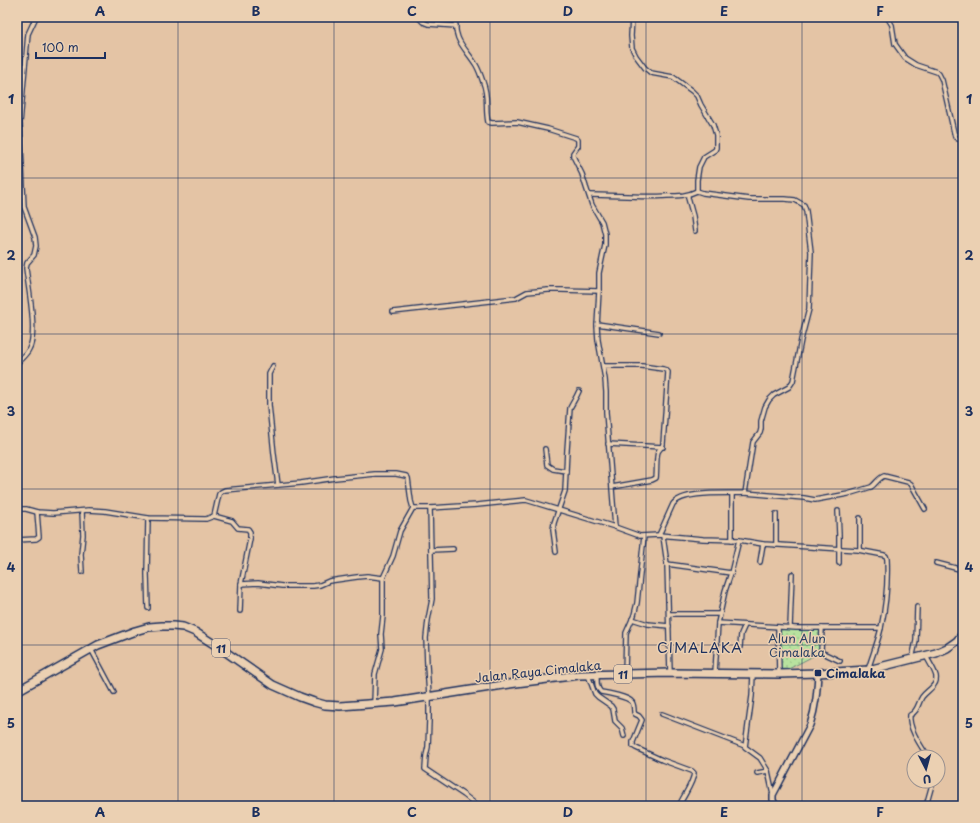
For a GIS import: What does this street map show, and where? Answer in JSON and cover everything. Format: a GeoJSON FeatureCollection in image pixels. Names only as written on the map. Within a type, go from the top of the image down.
{"type":"FeatureCollection","features":[{"type":"Feature","properties":{"kind":"highway","name":"11"},"geometry":{"type":"LineString","coordinates":[[17,691],[98,645],[149,627],[172,626],[183,627],[195,632],[273,684],[314,702],[340,706],[395,702],[429,696]]}},
{"type":"Feature","properties":{"kind":"highway","name":"11"},"geometry":{"type":"LineString","coordinates":[[818,673],[868,670],[926,656],[947,648],[957,642],[963,634]]}},
{"type":"Feature","properties":{"kind":"highway","name":"Jalan Raya Cimalaka"},"geometry":{"type":"LineString","coordinates":[[429,696],[541,679],[597,674],[818,673]]}},
{"type":"Feature","properties":{"kind":"street"},"geometry":{"type":"LineString","coordinates":[[17,363],[30,349],[33,334],[33,321],[26,268],[27,263],[34,255],[36,246],[35,237],[24,207],[20,123],[28,34],[36,17]]}},
{"type":"Feature","properties":{"kind":"street"},"geometry":{"type":"LineString","coordinates":[[418,17],[423,22],[428,24],[456,26]]}},
{"type":"Feature","properties":{"kind":"street"},"geometry":{"type":"LineString","coordinates":[[456,17],[458,40],[477,67],[483,80],[487,96],[488,122],[517,122],[548,129],[577,139],[579,142],[573,156],[582,174],[592,205],[602,222],[605,234],[605,245],[599,273],[597,324],[598,340],[604,366],[608,444],[615,527]]}},
{"type":"Feature","properties":{"kind":"street"},"geometry":{"type":"LineString","coordinates":[[498,17],[506,17]]}},
{"type":"Feature","properties":{"kind":"street"},"geometry":{"type":"LineString","coordinates":[[632,17],[632,48],[636,56],[651,73],[673,77],[692,90],[697,96],[701,106],[713,125],[716,135],[716,148],[704,157],[699,167],[697,191]]}},
{"type":"Feature","properties":{"kind":"street"},"geometry":{"type":"LineString","coordinates":[[887,17],[892,25],[895,44],[905,58],[916,65],[937,72],[941,76],[955,137],[958,139],[963,138]]}},
{"type":"Feature","properties":{"kind":"street"},"geometry":{"type":"LineString","coordinates":[[17,97],[22,98]]}},
{"type":"Feature","properties":{"kind":"street"},"geometry":{"type":"LineString","coordinates":[[589,195],[650,197],[688,195],[697,191],[749,199],[795,200],[804,205],[808,219],[811,252],[808,314],[793,381],[789,387],[774,395],[765,407],[761,421],[762,429],[753,442],[746,493]]}},
{"type":"Feature","properties":{"kind":"street"},"geometry":{"type":"LineString","coordinates":[[688,195],[695,231]]}},
{"type":"Feature","properties":{"kind":"street"},"geometry":{"type":"LineString","coordinates":[[393,312],[516,298],[527,292],[548,290],[599,291]]}},
{"type":"Feature","properties":{"kind":"street"},"geometry":{"type":"LineString","coordinates":[[597,324],[659,333]]}},
{"type":"Feature","properties":{"kind":"street"},"geometry":{"type":"LineString","coordinates":[[273,366],[269,374],[269,410],[278,485]]}},
{"type":"Feature","properties":{"kind":"street"},"geometry":{"type":"LineString","coordinates":[[604,366],[642,366],[668,371],[663,447],[657,454],[657,471],[655,479],[612,487]]}},
{"type":"Feature","properties":{"kind":"street"},"geometry":{"type":"LineString","coordinates":[[556,552],[553,530],[558,509],[565,491],[570,408],[579,391]]}},
{"type":"Feature","properties":{"kind":"street"},"geometry":{"type":"LineString","coordinates":[[608,444],[663,447]]}},
{"type":"Feature","properties":{"kind":"street"},"geometry":{"type":"LineString","coordinates":[[545,450],[547,465],[553,469],[566,471]]}},
{"type":"Feature","properties":{"kind":"street"},"geometry":{"type":"LineString","coordinates":[[214,516],[219,494],[225,490],[374,474],[405,475],[408,478],[413,508],[400,532],[393,556],[382,578],[382,649],[375,674],[374,704]]}},
{"type":"Feature","properties":{"kind":"street"},"geometry":{"type":"LineString","coordinates":[[659,535],[676,500],[702,494],[746,493],[818,500],[848,494],[871,487],[884,476],[911,484],[925,509]]}},
{"type":"Feature","properties":{"kind":"street"},"geometry":{"type":"LineString","coordinates":[[732,494],[732,540]]}},
{"type":"Feature","properties":{"kind":"street"},"geometry":{"type":"LineString","coordinates":[[413,508],[477,505],[526,500],[615,527],[632,534],[644,536],[659,535],[703,539],[738,540],[763,544],[860,550],[884,555],[887,559],[886,596],[881,628],[868,670]]}},
{"type":"Feature","properties":{"kind":"street"},"geometry":{"type":"LineString","coordinates":[[430,508],[432,599],[426,638],[430,720],[425,769],[478,806]]}},
{"type":"Feature","properties":{"kind":"street"},"geometry":{"type":"LineString","coordinates":[[17,509],[53,513],[89,510],[106,511],[148,518],[206,519],[214,516],[232,521],[238,528],[248,529],[250,539],[241,584],[240,610]]}},
{"type":"Feature","properties":{"kind":"street"},"geometry":{"type":"LineString","coordinates":[[82,511],[82,572]]}},
{"type":"Feature","properties":{"kind":"street"},"geometry":{"type":"LineString","coordinates":[[17,540],[36,539],[39,537],[37,512]]}},
{"type":"Feature","properties":{"kind":"street"},"geometry":{"type":"LineString","coordinates":[[838,512],[838,563]]}},
{"type":"Feature","properties":{"kind":"street"},"geometry":{"type":"LineString","coordinates":[[776,514],[776,545]]}},
{"type":"Feature","properties":{"kind":"street"},"geometry":{"type":"LineString","coordinates":[[148,518],[148,608]]}},
{"type":"Feature","properties":{"kind":"street"},"geometry":{"type":"LineString","coordinates":[[860,518],[860,550]]}},
{"type":"Feature","properties":{"kind":"street"},"geometry":{"type":"LineString","coordinates":[[625,674],[626,633],[638,598],[644,536]]}},
{"type":"Feature","properties":{"kind":"street"},"geometry":{"type":"LineString","coordinates":[[663,536],[667,564],[670,626],[670,673]]}},
{"type":"Feature","properties":{"kind":"street"},"geometry":{"type":"LineString","coordinates":[[715,674],[718,623],[738,540]]}},
{"type":"Feature","properties":{"kind":"street"},"geometry":{"type":"LineString","coordinates":[[760,562],[763,544]]}},
{"type":"Feature","properties":{"kind":"street"},"geometry":{"type":"LineString","coordinates":[[431,550],[453,549]]}},
{"type":"Feature","properties":{"kind":"street"},"geometry":{"type":"LineString","coordinates":[[936,563],[963,570]]}},
{"type":"Feature","properties":{"kind":"street"},"geometry":{"type":"LineString","coordinates":[[667,564],[731,573]]}},
{"type":"Feature","properties":{"kind":"street"},"geometry":{"type":"LineString","coordinates":[[790,627],[792,574]]}},
{"type":"Feature","properties":{"kind":"street"},"geometry":{"type":"LineString","coordinates":[[241,584],[258,583],[282,586],[313,586],[329,581],[357,577],[367,576],[382,578]]}},
{"type":"Feature","properties":{"kind":"street"},"geometry":{"type":"LineString","coordinates":[[912,659],[916,641],[917,607]]}},
{"type":"Feature","properties":{"kind":"street"},"geometry":{"type":"LineString","coordinates":[[669,614],[720,614]]}},
{"type":"Feature","properties":{"kind":"street"},"geometry":{"type":"LineString","coordinates":[[632,619],[648,624],[670,626]]}},
{"type":"Feature","properties":{"kind":"street"},"geometry":{"type":"LineString","coordinates":[[718,623],[778,627],[881,628]]}},
{"type":"Feature","properties":{"kind":"street"},"geometry":{"type":"LineString","coordinates":[[740,647],[741,634],[744,625]]}},
{"type":"Feature","properties":{"kind":"street"},"geometry":{"type":"LineString","coordinates":[[778,627],[780,674]]}},
{"type":"Feature","properties":{"kind":"street"},"geometry":{"type":"LineString","coordinates":[[822,628],[821,652],[840,661]]}},
{"type":"Feature","properties":{"kind":"street"},"geometry":{"type":"LineString","coordinates":[[91,649],[114,692]]}},
{"type":"Feature","properties":{"kind":"street"},"geometry":{"type":"LineString","coordinates":[[923,749],[914,733],[910,715],[915,713],[923,696],[934,686],[936,680],[936,675],[926,656]]}},
{"type":"Feature","properties":{"kind":"street"},"geometry":{"type":"LineString","coordinates":[[776,806],[773,800],[775,793],[813,717],[818,673]]}},
{"type":"Feature","properties":{"kind":"street"},"geometry":{"type":"LineString","coordinates":[[597,674],[597,688],[601,692],[631,701],[634,712],[642,720],[633,742],[633,746],[694,773],[692,781],[678,806]]}},
{"type":"Feature","properties":{"kind":"street"},"geometry":{"type":"LineString","coordinates":[[745,745],[753,674]]}},
{"type":"Feature","properties":{"kind":"street"},"geometry":{"type":"LineString","coordinates":[[588,675],[595,694],[613,709],[615,721],[622,728],[624,736]]}},
{"type":"Feature","properties":{"kind":"street"},"geometry":{"type":"LineString","coordinates":[[662,714],[745,745],[760,758],[768,771],[775,793]]}},
{"type":"Feature","properties":{"kind":"street"},"geometry":{"type":"LineString","coordinates":[[757,773],[768,771]]}},
{"type":"Feature","properties":{"kind":"street"},"geometry":{"type":"LineString","coordinates":[[926,806],[931,789]]}},
{"type":"Feature","properties":{"kind":"street"},"geometry":{"type":"LineString","coordinates":[[528,806],[530,804],[536,806]]}},
{"type":"Feature","properties":{"kind":"green space","name":"Alun Alun Cimalaka"},"geometry":{"type":"Polygon","coordinates":[[[778,627],[822,628],[821,652],[779,674],[778,627]]]}},
{"type":"Feature","properties":{"kind":"place","name":"Cimalaka"},"geometry":{"type":"Point","coordinates":[818,673]}},
{"type":"Feature","properties":{"kind":"district","name":"CIMALAKA"},"geometry":{"type":"Point","coordinates":[700,647]}}]}
